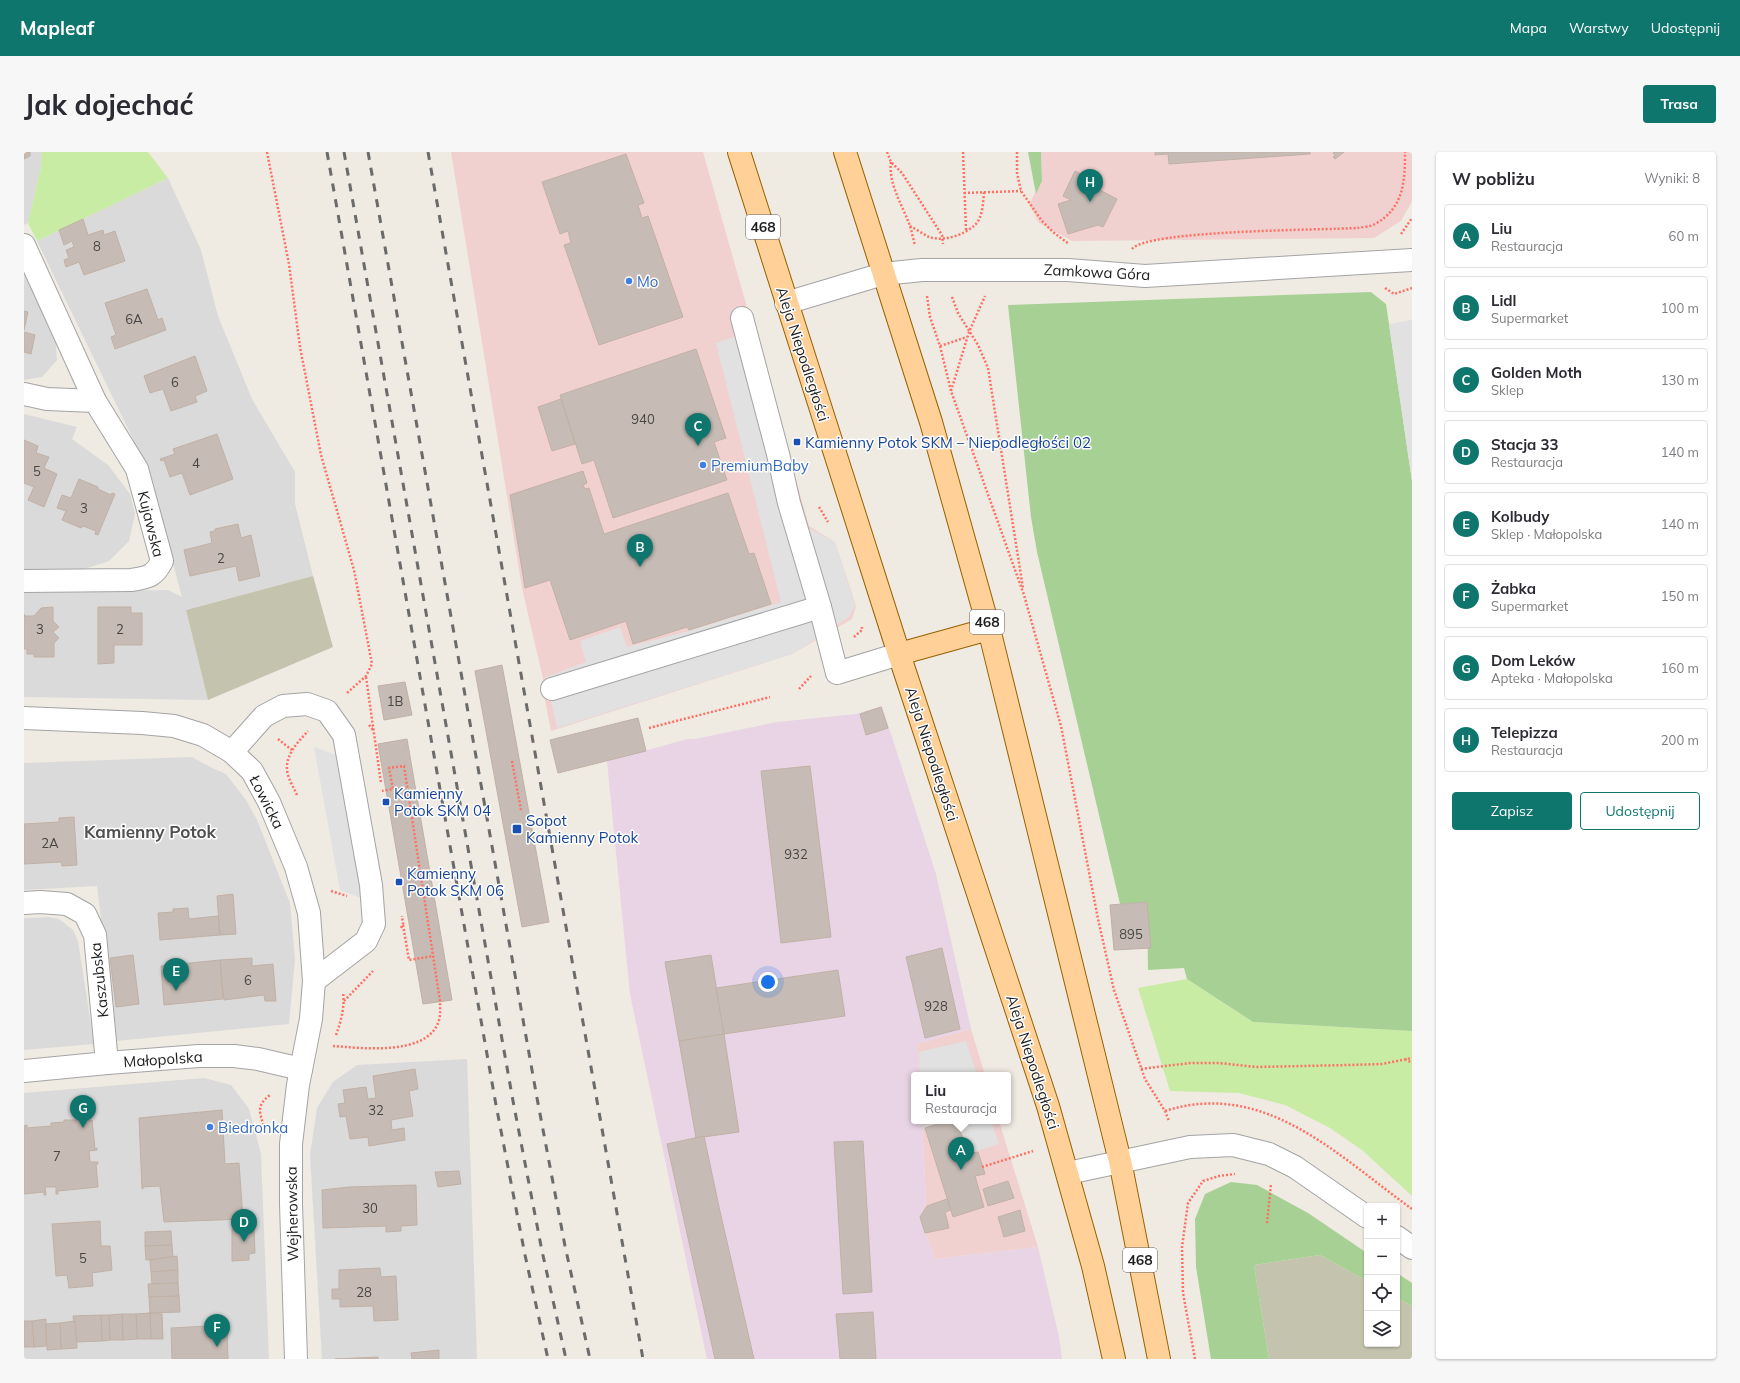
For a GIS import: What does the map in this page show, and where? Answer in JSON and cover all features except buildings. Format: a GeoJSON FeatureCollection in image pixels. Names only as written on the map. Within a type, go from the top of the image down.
{"type":"FeatureCollection","features":[{"type":"Feature","properties":{"kind":"main road","name":"Aleja Niepodległości"},"geometry":{"type":"LineString","coordinates":[[739,152],[899,654],[1022,1027],[1068,1173],[1093,1266],[1114,1359]]}},
{"type":"Feature","properties":{"kind":"main road","name":"468"},"geometry":{"type":"LineString","coordinates":[[845,152],[945,470],[989,629],[1120,1161],[1159,1359]]}},
{"type":"Feature","properties":{"kind":"main road"},"geometry":{"type":"LineString","coordinates":[[899,654],[989,629]]}},
{"type":"Feature","properties":{"kind":"street","name":"Kujawska"},"geometry":{"type":"LineString","coordinates":[[24,245],[95,401],[137,469],[162,561],[158,570],[150,576],[132,580],[24,581]]}},
{"type":"Feature","properties":{"kind":"street","name":"Zamkowa Góra"},"geometry":{"type":"LineString","coordinates":[[786,303],[883,274],[922,270],[1068,270],[1145,276],[1412,260]]}},
{"type":"Feature","properties":{"kind":"street"},"geometry":{"type":"LineString","coordinates":[[742,318],[778,454],[789,503],[820,606],[837,672],[899,654]]}},
{"type":"Feature","properties":{"kind":"street"},"geometry":{"type":"LineString","coordinates":[[24,394],[47,399],[95,401]]}},
{"type":"Feature","properties":{"kind":"street"},"geometry":{"type":"LineString","coordinates":[[552,689],[820,606]]}},
{"type":"Feature","properties":{"kind":"street"},"geometry":{"type":"LineString","coordinates":[[232,752],[264,716],[283,706],[307,704],[327,711],[344,735],[371,885],[374,924],[366,941],[314,981]]}},
{"type":"Feature","properties":{"kind":"street","name":"Łowicka"},"geometry":{"type":"LineString","coordinates":[[24,718],[142,723],[174,726],[203,735],[232,752],[252,772],[269,802],[296,867],[309,912],[314,981],[311,1019],[301,1069]]}},
{"type":"Feature","properties":{"kind":"street","name":"Kaszubska"},"geometry":{"type":"LineString","coordinates":[[24,903],[40,902],[67,904],[85,914],[94,934],[107,1063]]}},
{"type":"Feature","properties":{"kind":"street","name":"Małopolska"},"geometry":{"type":"LineString","coordinates":[[24,1070],[199,1056],[234,1056],[258,1059],[301,1069]]}},
{"type":"Feature","properties":{"kind":"street","name":"Wejherowska"},"geometry":{"type":"LineString","coordinates":[[296,1359],[291,1204],[292,1144],[301,1069]]}},
{"type":"Feature","properties":{"kind":"street"},"geometry":{"type":"LineString","coordinates":[[1068,1173],[1190,1147],[1233,1145],[1269,1154],[1295,1167],[1364,1215]]}},
{"type":"Feature","properties":{"kind":"street"},"geometry":{"type":"LineString","coordinates":[[1398,1239],[1412,1248]]}},
{"type":"Feature","properties":{"kind":"path"},"geometry":{"type":"LineString","coordinates":[[267,152],[289,264],[300,347],[321,454],[354,570],[372,664],[366,676],[327,711]]}},
{"type":"Feature","properties":{"kind":"path"},"geometry":{"type":"LineString","coordinates":[[887,152],[892,162],[902,173],[942,235],[952,298],[958,313],[978,345],[988,368],[1024,595]]}},
{"type":"Feature","properties":{"kind":"path"},"geometry":{"type":"LineString","coordinates":[[963,152],[966,231]]}},
{"type":"Feature","properties":{"kind":"path"},"geometry":{"type":"LineString","coordinates":[[964,193],[1021,191],[1017,173],[1017,152]]}},
{"type":"Feature","properties":{"kind":"path"},"geometry":{"type":"LineString","coordinates":[[1130,251],[1133,246],[1176,237],[1236,231],[1357,228],[1374,224],[1391,211],[1401,195],[1405,179],[1406,152]]}},
{"type":"Feature","properties":{"kind":"path"},"geometry":{"type":"LineString","coordinates":[[892,162],[890,173],[904,214],[910,226],[922,270],[930,317],[940,346],[951,391],[1024,595],[1061,726],[1108,967],[1141,1069],[1145,1079],[1165,1111],[1170,1122]]}},
{"type":"Feature","properties":{"kind":"path"},"geometry":{"type":"LineString","coordinates":[[910,226],[929,237],[942,239],[960,235],[975,224],[978,219],[983,209],[984,192]]}},
{"type":"Feature","properties":{"kind":"path"},"geometry":{"type":"LineString","coordinates":[[1394,294],[1412,288]]}},
{"type":"Feature","properties":{"kind":"path"},"geometry":{"type":"LineString","coordinates":[[940,346],[967,337]]}},
{"type":"Feature","properties":{"kind":"path"},"geometry":{"type":"LineString","coordinates":[[649,728],[770,697]]}},
{"type":"Feature","properties":{"kind":"path"},"geometry":{"type":"LineString","coordinates":[[512,762],[521,810]]}},
{"type":"Feature","properties":{"kind":"path"},"geometry":{"type":"LineString","coordinates":[[332,1046],[370,1048],[404,1046],[420,1042],[431,1034],[438,1024],[440,1017],[440,1002],[404,766],[389,768],[393,789],[382,791]]}},
{"type":"Feature","properties":{"kind":"path"},"geometry":{"type":"LineString","coordinates":[[403,924],[409,960],[433,956]]}},
{"type":"Feature","properties":{"kind":"path"},"geometry":{"type":"LineString","coordinates":[[1141,1069],[1190,1063],[1219,1063],[1256,1067],[1382,1064],[1412,1058]]}},
{"type":"Feature","properties":{"kind":"path"},"geometry":{"type":"LineString","coordinates":[[1405,1059],[1412,1063]]}},
{"type":"Feature","properties":{"kind":"path"},"geometry":{"type":"LineString","coordinates":[[982,1167],[1035,1151]]}},
{"type":"Feature","properties":{"kind":"path"},"geometry":{"type":"LineString","coordinates":[[1195,1359],[1183,1293],[1182,1247],[1188,1203],[1203,1181],[1219,1176],[1241,1174]]}},
{"type":"Feature","properties":{"kind":"path"},"geometry":{"type":"LineString","coordinates":[[1267,1223],[1271,1182],[1277,1184]]}},
{"type":"Feature","properties":{"kind":"shaded area"},"geometry":{"type":"Polygon","coordinates":[[[24,152],[42,152],[41,167],[28,223],[24,225],[24,152]]]}},
{"type":"Feature","properties":{"kind":"shaded area"},"geometry":{"type":"Polygon","coordinates":[[[451,152],[703,152],[809,526],[835,542],[856,606],[852,619],[792,654],[551,731],[544,695],[544,683],[522,588],[451,152]]]}},
{"type":"Feature","properties":{"kind":"shaded area"},"geometry":{"type":"Polygon","coordinates":[[[1041,152],[1412,152],[1412,201],[1401,221],[1374,238],[1072,241],[1039,223],[1029,204],[1042,181],[1041,152]]]}},
{"type":"Feature","properties":{"kind":"shaded area"},"geometry":{"type":"Polygon","coordinates":[[[168,178],[201,250],[218,316],[252,399],[295,472],[295,504],[313,576],[186,610],[208,700],[24,697],[24,593],[168,590],[182,597],[149,472],[37,241],[168,178]]]}},
{"type":"Feature","properties":{"kind":"shaded area"},"geometry":{"type":"Polygon","coordinates":[[[24,269],[55,332],[57,360],[42,377],[24,380],[24,269]]]}},
{"type":"Feature","properties":{"kind":"shaded area"},"geometry":{"type":"Polygon","coordinates":[[[1412,320],[1412,481],[1389,324],[1412,320]]]}},
{"type":"Feature","properties":{"kind":"shaded area"},"geometry":{"type":"Polygon","coordinates":[[[737,336],[781,514],[835,542],[855,606],[849,617],[792,654],[557,728],[546,677],[586,662],[580,641],[620,627],[627,647],[689,631],[781,602],[716,343],[737,336]]]}},
{"type":"Feature","properties":{"kind":"shaded area"},"geometry":{"type":"Polygon","coordinates":[[[24,414],[77,427],[72,439],[108,465],[130,494],[135,514],[129,541],[109,561],[78,571],[24,570],[24,414]]]}},
{"type":"Feature","properties":{"kind":"shaded area"},"geometry":{"type":"Polygon","coordinates":[[[313,576],[333,647],[208,700],[186,610],[313,576]]]}},
{"type":"Feature","properties":{"kind":"shaded area"},"geometry":{"type":"Polygon","coordinates":[[[882,706],[936,874],[971,1029],[917,1044],[919,1072],[911,1072],[911,1124],[922,1124],[926,1202],[920,1217],[935,1259],[1038,1247],[1059,1337],[1062,1359],[707,1359],[630,994],[607,761],[688,739],[695,739],[777,722],[856,714],[882,706]]]}},
{"type":"Feature","properties":{"kind":"shaded area"},"geometry":{"type":"Polygon","coordinates":[[[314,747],[339,756],[364,899],[340,890],[314,747]]]}},
{"type":"Feature","properties":{"kind":"shaded area"},"geometry":{"type":"Polygon","coordinates":[[[192,757],[226,774],[246,800],[257,820],[290,903],[295,959],[289,1024],[116,1041],[97,886],[24,890],[24,763],[192,757]]]}},
{"type":"Feature","properties":{"kind":"shaded area"},"geometry":{"type":"Polygon","coordinates":[[[49,917],[59,919],[73,930],[78,941],[94,1044],[24,1050],[24,918],[49,917]]]}},
{"type":"Feature","properties":{"kind":"shaded area"},"geometry":{"type":"Polygon","coordinates":[[[971,1029],[984,1072],[919,1072],[917,1044],[971,1029]]]}},
{"type":"Feature","properties":{"kind":"shaded area"},"geometry":{"type":"Polygon","coordinates":[[[966,1041],[976,1072],[920,1072],[919,1052],[966,1041]]]}},
{"type":"Feature","properties":{"kind":"shaded area"},"geometry":{"type":"Polygon","coordinates":[[[467,1059],[477,1359],[322,1359],[310,1155],[317,1108],[333,1082],[357,1065],[467,1059]]]}},
{"type":"Feature","properties":{"kind":"shaded area"},"geometry":{"type":"Polygon","coordinates":[[[204,1078],[231,1085],[249,1109],[261,1154],[269,1359],[24,1359],[24,1093],[204,1078]]]}},
{"type":"Feature","properties":{"kind":"shaded area"},"geometry":{"type":"Polygon","coordinates":[[[922,1124],[1000,1124],[1038,1247],[935,1259],[920,1217],[926,1202],[922,1124]]]}},
{"type":"Feature","properties":{"kind":"shaded area"},"geometry":{"type":"Polygon","coordinates":[[[923,1124],[938,1124],[924,1129],[923,1124]]]}},
{"type":"Feature","properties":{"kind":"shaded area"},"geometry":{"type":"Polygon","coordinates":[[[958,1124],[992,1124],[999,1144],[968,1154],[958,1124]]]}},
{"type":"Feature","properties":{"kind":"shaded area"},"geometry":{"type":"Polygon","coordinates":[[[1320,1255],[1364,1279],[1364,1347],[1400,1347],[1400,1300],[1412,1306],[1412,1359],[1269,1359],[1254,1265],[1320,1255]]]}},
{"type":"Feature","properties":{"kind":"green space"},"geometry":{"type":"Polygon","coordinates":[[[42,152],[148,152],[168,178],[37,241],[28,223],[41,167],[42,152]]]}},
{"type":"Feature","properties":{"kind":"green space"},"geometry":{"type":"Polygon","coordinates":[[[1028,152],[1041,152],[1042,181],[1036,194],[1028,152]]]}},
{"type":"Feature","properties":{"kind":"green space"},"geometry":{"type":"Polygon","coordinates":[[[1371,292],[1386,304],[1412,481],[1412,1031],[1253,1022],[1187,979],[1184,968],[1148,970],[1147,902],[1120,904],[1037,552],[1031,517],[1008,305],[1371,292]]]}},
{"type":"Feature","properties":{"kind":"green space"},"geometry":{"type":"Polygon","coordinates":[[[1187,979],[1253,1022],[1412,1031],[1412,1196],[1362,1150],[1330,1128],[1285,1105],[1239,1093],[1170,1091],[1138,988],[1187,979]]]}},
{"type":"Feature","properties":{"kind":"green space"},"geometry":{"type":"Polygon","coordinates":[[[1231,1182],[1257,1185],[1308,1213],[1364,1251],[1364,1279],[1320,1255],[1254,1265],[1269,1359],[1211,1359],[1196,1267],[1195,1219],[1205,1194],[1231,1182]]]}},
{"type":"Feature","properties":{"kind":"green space"},"geometry":{"type":"Polygon","coordinates":[[[1400,1275],[1412,1283],[1412,1306],[1400,1300],[1400,1275]]]}},
{"type":"Feature","properties":{"kind":"railway"},"geometry":{"type":"LineString","coordinates":[[327,152],[496,1105],[525,1255],[548,1359]]}},
{"type":"Feature","properties":{"kind":"railway"},"geometry":{"type":"LineString","coordinates":[[344,152],[513,1101],[542,1251],[566,1359]]}},
{"type":"Feature","properties":{"kind":"railway"},"geometry":{"type":"LineString","coordinates":[[368,152],[537,1098],[565,1246],[590,1359]]}},
{"type":"Feature","properties":{"kind":"railway"},"geometry":{"type":"LineString","coordinates":[[428,152],[643,1359]]}},
{"type":"Feature","properties":{"kind":"place","name":"Telepizza"},"geometry":{"type":"Point","coordinates":[1090,202]}},
{"type":"Feature","properties":{"kind":"place","name":"Mo"},"geometry":{"type":"Point","coordinates":[629,281]}},
{"type":"Feature","properties":{"kind":"place","name":"Kamienny Potok SKM – Niepodległości 02"},"geometry":{"type":"Point","coordinates":[797,442]}},
{"type":"Feature","properties":{"kind":"place","name":"Golden Moth"},"geometry":{"type":"Point","coordinates":[698,446]}},
{"type":"Feature","properties":{"kind":"place","name":"PremiumBaby"},"geometry":{"type":"Point","coordinates":[703,465]}},
{"type":"Feature","properties":{"kind":"place","name":"Lidl"},"geometry":{"type":"Point","coordinates":[640,567]}},
{"type":"Feature","properties":{"kind":"place","name":"Kamienny Potok SKM 04"},"geometry":{"type":"Point","coordinates":[386,802]}},
{"type":"Feature","properties":{"kind":"place","name":"Sopot Kamienny Potok"},"geometry":{"type":"Point","coordinates":[517,829]}},
{"type":"Feature","properties":{"kind":"place","name":"Kamienny Potok SKM 06"},"geometry":{"type":"Point","coordinates":[399,882]}},
{"type":"Feature","properties":{"kind":"place","name":"Kolbudy"},"geometry":{"type":"Point","coordinates":[176,991]}},
{"type":"Feature","properties":{"kind":"place","name":"Biedronka"},"geometry":{"type":"Point","coordinates":[210,1127]}},
{"type":"Feature","properties":{"kind":"place","name":"Dom Leków"},"geometry":{"type":"Point","coordinates":[83,1128]}},
{"type":"Feature","properties":{"kind":"place","name":"Liu"},"geometry":{"type":"Point","coordinates":[961,1170]}},
{"type":"Feature","properties":{"kind":"place","name":"Stacja 33"},"geometry":{"type":"Point","coordinates":[244,1242]}},
{"type":"Feature","properties":{"kind":"place","name":"Żabka"},"geometry":{"type":"Point","coordinates":[217,1347]}},
{"type":"Feature","properties":{"kind":"district","name":"Kamienny Potok"},"geometry":{"type":"Point","coordinates":[150,831]}}]}
